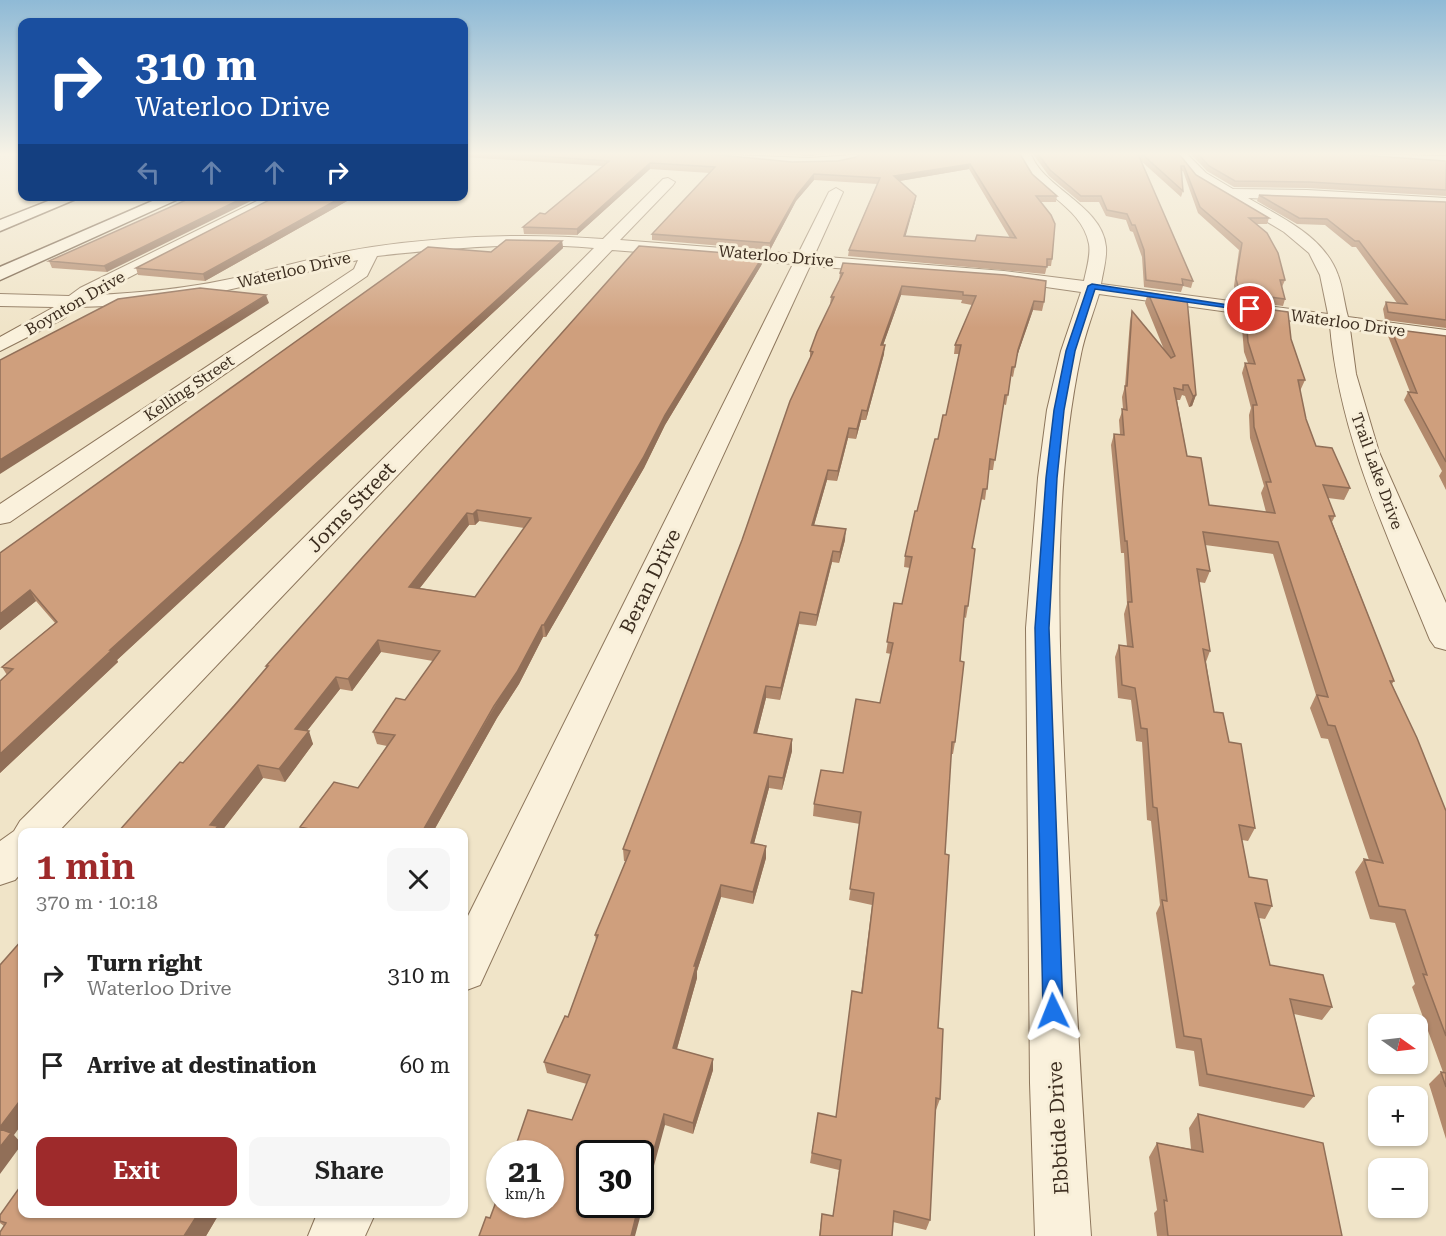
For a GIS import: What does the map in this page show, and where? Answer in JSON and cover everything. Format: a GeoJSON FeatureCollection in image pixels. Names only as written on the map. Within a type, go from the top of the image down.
{"type":"FeatureCollection","features":[{"type":"Feature","properties":{"kind":"main road"},"geometry":{"type":"LineString","coordinates":[[0,226],[36,212]]}},
{"type":"Feature","properties":{"kind":"main road"},"geometry":{"type":"LineString","coordinates":[[0,274],[142,212]]}},
{"type":"Feature","properties":{"kind":"street","name":"Boynton Drive"},"geometry":{"type":"LineString","coordinates":[[0,345],[56,315],[87,292],[248,212]]}},
{"type":"Feature","properties":{"kind":"street","name":"Jorns Street"},"geometry":{"type":"LineString","coordinates":[[38,828],[639,212]]}},
{"type":"Feature","properties":{"kind":"street","name":"Beran Drive"},"geometry":{"type":"LineString","coordinates":[[468,962],[826,212]]}},
{"type":"Feature","properties":{"kind":"street","name":"Ebbtide Drive"},"geometry":{"type":"LineString","coordinates":[[1063,1236],[1054,1071],[1042,628],[1051,478],[1059,410],[1071,351],[1092,286],[1098,246],[1092,230],[1078,212]]}},
{"type":"Feature","properties":{"kind":"street","name":"Trail Lake Drive"},"geometry":{"type":"LineString","coordinates":[[1262,212],[1290,229],[1316,250],[1329,275],[1340,322],[1345,374],[1367,452],[1446,640]]}},
{"type":"Feature","properties":{"kind":"street","name":"Waterloo Drive"},"geometry":{"type":"LineString","coordinates":[[0,300],[72,302],[140,299],[182,293],[370,252],[498,240],[608,243],[804,258],[1092,286],[1446,336]]}},
{"type":"Feature","properties":{"kind":"street","name":"Kelling Street"},"geometry":{"type":"LineString","coordinates":[[0,516],[361,272],[370,252]]}},
{"type":"Feature","properties":{"kind":"street"},"geometry":{"type":"LineString","coordinates":[[0,868],[18,849]]}},
{"type":"Feature","properties":{"kind":"street"},"geometry":{"type":"LineString","coordinates":[[336,1236],[345,1218]]}},
{"type":"Feature","properties":{"kind":"building"},"geometry":{"type":"Polygon","coordinates":[[[160,212],[215,212],[104,266],[49,261],[160,212]]]}},
{"type":"Feature","properties":{"kind":"building"},"geometry":{"type":"Polygon","coordinates":[[[246,212],[316,212],[203,274],[136,268],[246,212]]]}},
{"type":"Feature","properties":{"kind":"building"},"geometry":{"type":"Polygon","coordinates":[[[548,212],[596,212],[577,229],[523,227],[540,213],[545,214],[548,212]]]}},
{"type":"Feature","properties":{"kind":"building"},"geometry":{"type":"Polygon","coordinates":[[[673,212],[788,212],[770,243],[652,234],[673,212]]]}},
{"type":"Feature","properties":{"kind":"building"},"geometry":{"type":"Polygon","coordinates":[[[865,212],[911,212],[904,236],[975,241],[977,235],[1016,238],[1000,212],[1048,212],[1055,224],[1052,259],[1047,259],[1047,267],[849,250],[865,212]]]}},
{"type":"Feature","properties":{"kind":"building"},"geometry":{"type":"Polygon","coordinates":[[[1115,212],[1163,212],[1193,281],[1182,279],[1183,285],[1146,280],[1144,250],[1135,225],[1132,225],[1127,214],[1115,212]]]}},
{"type":"Feature","properties":{"kind":"building"},"geometry":{"type":"Polygon","coordinates":[[[1205,212],[1258,212],[1269,218],[1249,218],[1267,233],[1278,253],[1285,280],[1280,280],[1285,299],[1240,293],[1236,279],[1242,243],[1205,212]]]}},
{"type":"Feature","properties":{"kind":"building"},"geometry":{"type":"Polygon","coordinates":[[[1288,212],[1446,212],[1446,320],[1388,312],[1386,302],[1407,304],[1359,241],[1355,241],[1327,219],[1299,218],[1288,212]]]}},
{"type":"Feature","properties":{"kind":"building"},"geometry":{"type":"Polygon","coordinates":[[[506,240],[562,241],[110,650],[112,650],[0,754],[0,681],[13,669],[2,667],[57,622],[30,590],[0,614],[0,553],[428,247],[491,252],[506,240]]]}},
{"type":"Feature","properties":{"kind":"building"},"geometry":{"type":"Polygon","coordinates":[[[639,246],[763,256],[665,415],[643,458],[542,625],[517,672],[494,706],[424,828],[300,827],[334,782],[358,788],[395,735],[373,732],[396,698],[405,700],[440,651],[378,640],[348,679],[336,677],[295,729],[309,731],[279,769],[258,765],[210,825],[218,826],[216,828],[122,828],[180,762],[183,763],[268,666],[266,666],[639,246]],[[477,510],[473,514],[467,513],[409,587],[475,597],[531,518],[477,510]]]}},
{"type":"Feature","properties":{"kind":"building"},"geometry":{"type":"Polygon","coordinates":[[[843,263],[1005,275],[1046,281],[1044,302],[1034,301],[1018,350],[1015,367],[1012,367],[1008,395],[1005,395],[995,460],[990,459],[987,489],[983,489],[972,548],[975,549],[968,606],[965,606],[960,661],[964,662],[955,742],[952,742],[945,854],[949,855],[938,1028],[943,1029],[940,1099],[936,1098],[930,1220],[894,1211],[892,1236],[820,1236],[822,1214],[833,1216],[841,1160],[812,1153],[818,1113],[836,1117],[852,991],[862,993],[874,893],[850,889],[861,812],[814,804],[821,770],[843,773],[856,699],[880,703],[893,643],[887,642],[894,603],[902,604],[912,557],[905,556],[915,511],[917,511],[935,439],[938,439],[943,415],[946,415],[961,345],[955,345],[976,296],[963,295],[963,292],[902,286],[881,345],[885,345],[867,411],[862,410],[857,429],[849,428],[838,471],[828,470],[812,525],[846,529],[840,552],[833,551],[817,615],[800,612],[781,688],[766,686],[754,733],[792,739],[783,778],[769,776],[751,843],[766,846],[753,892],[721,885],[694,966],[696,966],[673,1048],[713,1059],[693,1123],[664,1114],[654,1149],[654,1140],[576,1140],[576,1218],[636,1218],[631,1236],[479,1236],[486,1217],[564,1218],[564,1140],[518,1140],[528,1110],[572,1120],[590,1075],[544,1062],[565,1016],[568,1017],[598,935],[595,935],[630,851],[623,849],[742,540],[790,401],[813,352],[810,351],[817,332],[843,273],[840,273],[843,263]]]}},
{"type":"Feature","properties":{"kind":"building"},"geometry":{"type":"Polygon","coordinates":[[[200,288],[266,295],[0,460],[0,360],[118,299],[200,288]]]}},
{"type":"Feature","properties":{"kind":"building"},"geometry":{"type":"Polygon","coordinates":[[[1148,293],[1187,299],[1196,395],[1193,396],[1188,385],[1183,385],[1183,390],[1174,388],[1187,456],[1201,458],[1209,505],[1275,513],[1266,482],[1271,482],[1254,427],[1253,405],[1257,405],[1245,363],[1255,364],[1248,342],[1245,306],[1288,312],[1291,339],[1305,380],[1298,380],[1306,419],[1316,446],[1332,448],[1350,488],[1323,485],[1335,516],[1329,516],[1394,681],[1390,681],[1417,738],[1446,811],[1446,1036],[1423,974],[1427,975],[1405,910],[1379,906],[1364,859],[1383,863],[1335,726],[1328,725],[1317,695],[1328,697],[1278,542],[1203,532],[1210,571],[1197,569],[1210,651],[1203,649],[1214,712],[1223,713],[1229,742],[1241,744],[1255,828],[1239,825],[1249,877],[1267,880],[1272,906],[1255,903],[1270,965],[1323,975],[1332,1007],[1290,999],[1314,1096],[1207,1074],[1201,1039],[1184,1036],[1162,900],[1167,901],[1157,808],[1153,807],[1147,729],[1141,728],[1135,688],[1122,685],[1119,645],[1133,647],[1128,602],[1132,602],[1127,541],[1125,541],[1114,434],[1124,435],[1122,409],[1127,410],[1125,386],[1127,386],[1132,311],[1171,358],[1175,356],[1148,293]]]}},
{"type":"Feature","properties":{"kind":"building"},"geometry":{"type":"Polygon","coordinates":[[[1391,329],[1446,336],[1446,462],[1408,392],[1417,393],[1391,329]]]}},
{"type":"Feature","properties":{"kind":"building"},"geometry":{"type":"Polygon","coordinates":[[[18,945],[18,1103],[0,1127],[0,965],[18,945]]]}},
{"type":"Feature","properties":{"kind":"building"},"geometry":{"type":"Polygon","coordinates":[[[1441,1072],[1446,1073],[1446,1087],[1441,1072]]]}},
{"type":"Feature","properties":{"kind":"building"},"geometry":{"type":"Polygon","coordinates":[[[1198,1114],[1323,1143],[1342,1236],[1168,1236],[1164,1200],[1167,1201],[1157,1143],[1203,1152],[1198,1114]]]}},
{"type":"Feature","properties":{"kind":"building"},"geometry":{"type":"Polygon","coordinates":[[[0,1129],[11,1133],[0,1147],[0,1129]]]}},
{"type":"Feature","properties":{"kind":"building"},"geometry":{"type":"Polygon","coordinates":[[[18,1190],[18,1218],[195,1218],[184,1236],[0,1236],[6,1223],[0,1221],[0,1215],[18,1190]]]}},
{"type":"Feature","properties":{"kind":"route"},"geometry":{"type":"LineString","coordinates":[[1053,1011],[1042,628],[1051,478],[1059,410],[1071,351],[1092,286],[1250,309]]}}]}
